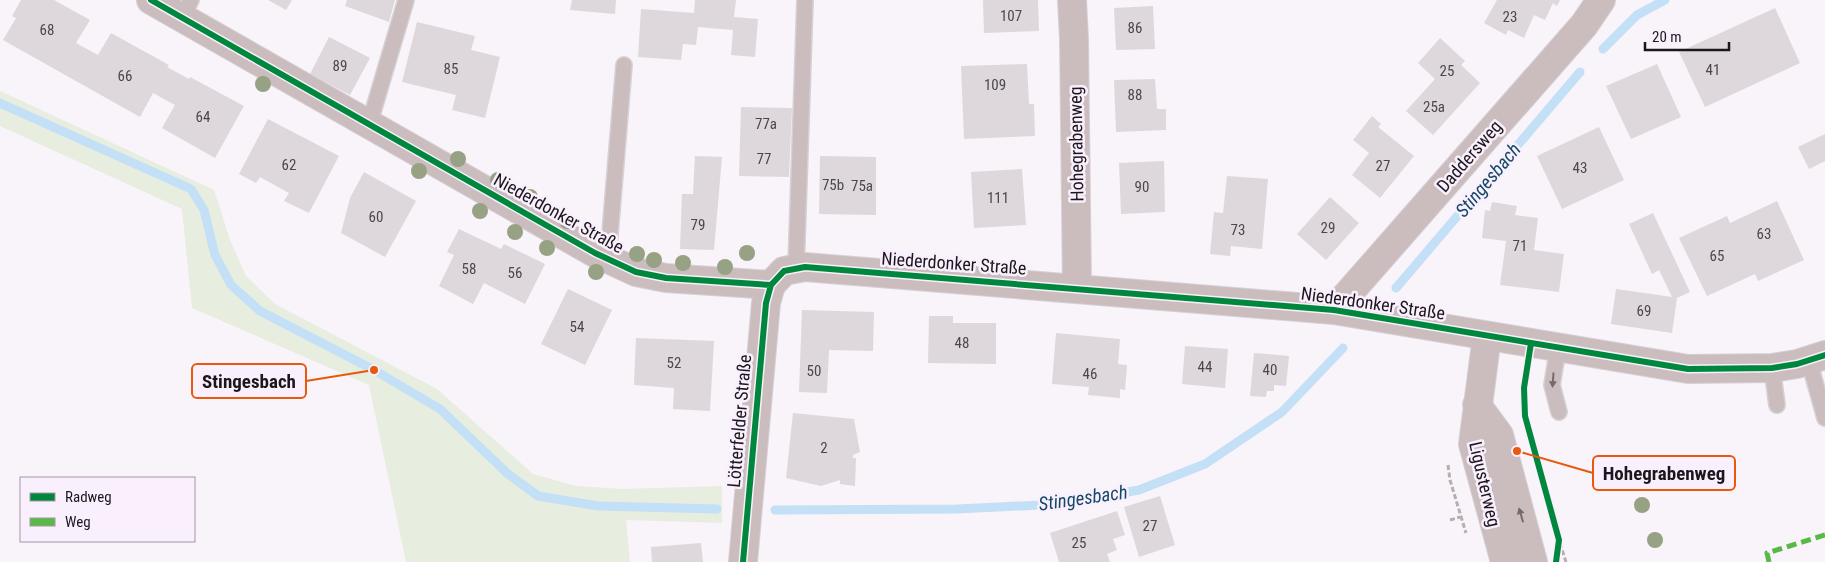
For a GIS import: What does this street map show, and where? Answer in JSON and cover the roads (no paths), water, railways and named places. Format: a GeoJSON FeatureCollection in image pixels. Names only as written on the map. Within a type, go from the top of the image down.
{"type":"FeatureCollection","features":[{"type":"Feature","properties":{"kind":"street","name":"Niederdonker Straße"},"geometry":{"type":"LineString","coordinates":[[151,0],[186,9],[369,125],[595,253],[636,272],[666,278],[771,284],[784,271],[805,267],[1334,310],[1688,369],[1772,368],[1817,358]]}},
{"type":"Feature","properties":{"kind":"street","name":"Hohegrabenweg"},"geometry":{"type":"LineString","coordinates":[[1072,0],[1077,288]]}},
{"type":"Feature","properties":{"kind":"street","name":"Daddersweg"},"geometry":{"type":"LineString","coordinates":[[1334,310],[1578,32],[1601,0]]}},
{"type":"Feature","properties":{"kind":"street","name":"Lötterfelder Straße"},"geometry":{"type":"LineString","coordinates":[[744,550],[748,487],[766,303],[771,284]]}},
{"type":"Feature","properties":{"kind":"street","name":"Ligusterweg"},"geometry":{"type":"LineString","coordinates":[[1487,336],[1473,444],[1505,562]]}},
{"type":"Feature","properties":{"kind":"street","name":"Ligusterweg"},"geometry":{"type":"LineString","coordinates":[[1477,405],[1499,435],[1533,562]]}},
{"type":"Feature","properties":{"kind":"lane"},"geometry":{"type":"LineString","coordinates":[[369,125],[406,0]]}},
{"type":"Feature","properties":{"kind":"lane"},"geometry":{"type":"LineString","coordinates":[[796,269],[805,0]]}},
{"type":"Feature","properties":{"kind":"lane"},"geometry":{"type":"LineString","coordinates":[[608,258],[624,64]]}},
{"type":"Feature","properties":{"kind":"lane"},"geometry":{"type":"LineString","coordinates":[[1558,348],[1552,385],[1559,412]]}},
{"type":"Feature","properties":{"kind":"lane"},"geometry":{"type":"LineString","coordinates":[[1817,358],[1825,418]]}},
{"type":"Feature","properties":{"kind":"lane"},"geometry":{"type":"LineString","coordinates":[[1772,368],[1777,405]]}},
{"type":"Feature","properties":{"kind":"waterway","name":"Stingesbach"},"geometry":{"type":"LineString","coordinates":[[1603,49],[1637,15],[1665,0]]}},
{"type":"Feature","properties":{"kind":"waterway","name":"Stingesbach"},"geometry":{"type":"LineString","coordinates":[[1396,288],[1580,72]]}},
{"type":"Feature","properties":{"kind":"waterway","name":"Stingesbach"},"geometry":{"type":"LineString","coordinates":[[0,103],[191,189],[204,210],[215,255],[231,285],[260,311],[374,370],[440,409],[508,474],[538,496],[598,506],[717,509]]}},
{"type":"Feature","properties":{"kind":"waterway","name":"Stingesbach"},"geometry":{"type":"LineString","coordinates":[[775,510],[957,509],[1061,504],[1139,490],[1205,464],[1282,412],[1343,348]]}},
{"type":"Feature","properties":{"kind":"place","name":"Stingesbach"},"geometry":{"type":"Point","coordinates":[374,370]}},
{"type":"Feature","properties":{"kind":"place","name":"Hohegrabenweg"},"geometry":{"type":"Point","coordinates":[1517,451]}}]}
